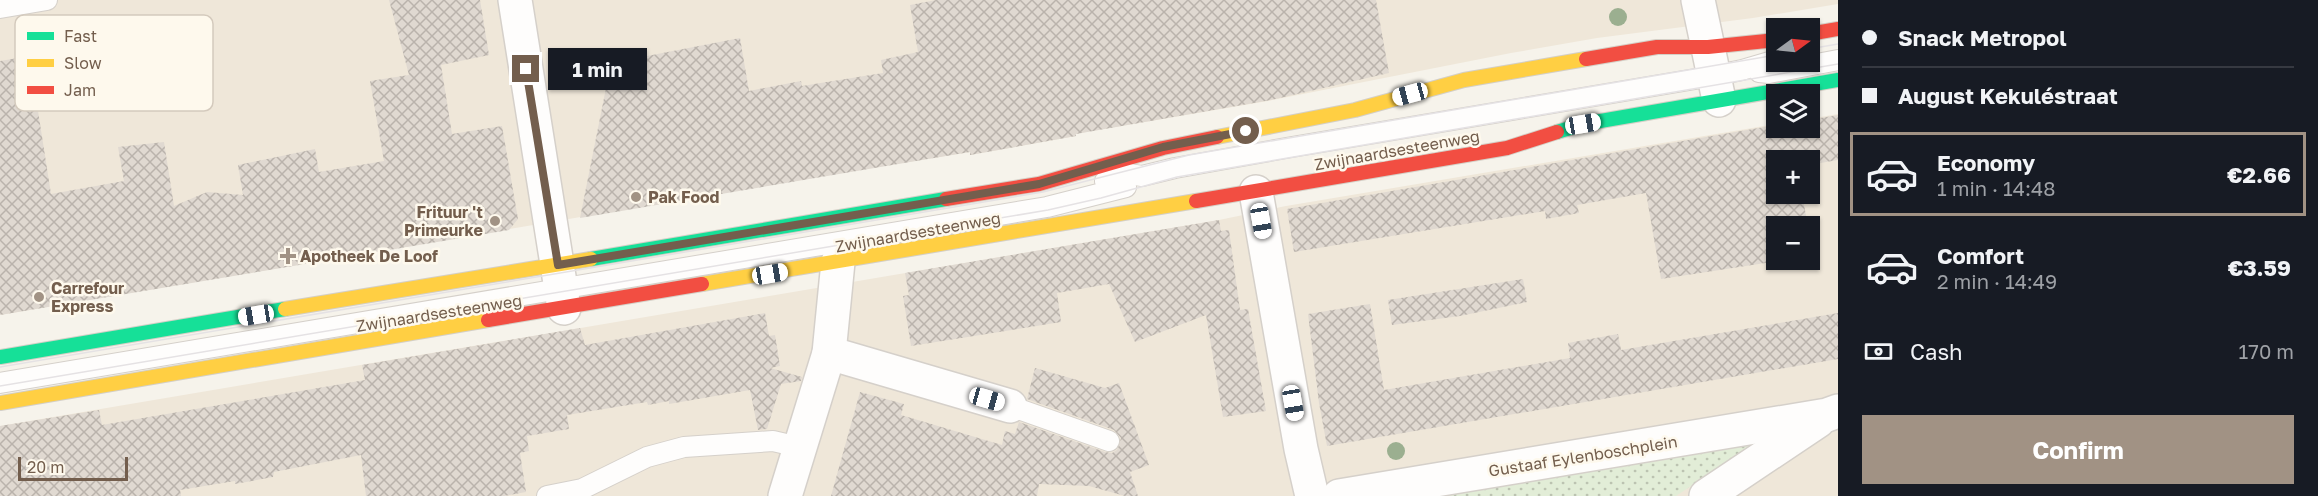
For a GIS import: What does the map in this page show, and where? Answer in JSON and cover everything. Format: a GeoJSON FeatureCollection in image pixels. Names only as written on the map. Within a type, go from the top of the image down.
{"type":"FeatureCollection","features":[{"type":"Feature","properties":{"kind":"street"},"geometry":{"type":"LineString","coordinates":[[515,0],[564,308]]}},
{"type":"Feature","properties":{"kind":"street"},"geometry":{"type":"LineString","coordinates":[[1698,0],[1720,73]]}},
{"type":"Feature","properties":{"kind":"street"},"geometry":{"type":"LineString","coordinates":[[1820,32],[1838,29]]}},
{"type":"Feature","properties":{"kind":"street","name":"Zwijnaardsesteenweg"},"geometry":{"type":"LineString","coordinates":[[0,403],[1507,148],[1583,124],[1720,73],[1766,46]]}},
{"type":"Feature","properties":{"kind":"street","name":"Zwijnaardsesteenweg"},"geometry":{"type":"LineString","coordinates":[[0,357],[1039,184],[1163,147],[1355,110],[1464,80],[1657,47],[1720,73],[1838,80]]}},
{"type":"Feature","properties":{"kind":"street"},"geometry":{"type":"LineString","coordinates":[[1256,192],[1301,449],[1312,496]]}},
{"type":"Feature","properties":{"kind":"street"},"geometry":{"type":"LineString","coordinates":[[785,496],[829,353],[838,262]]}},
{"type":"Feature","properties":{"kind":"street"},"geometry":{"type":"LineString","coordinates":[[829,353],[1010,406]]}},
{"type":"Feature","properties":{"kind":"street","name":"Gustaaf Eylenboschplein"},"geometry":{"type":"LineString","coordinates":[[1339,496],[1832,413]]}},
{"type":"Feature","properties":{"kind":"street","name":"Gustaaf Eylenboschplein"},"geometry":{"type":"LineString","coordinates":[[1706,496],[1832,413]]}},
{"type":"Feature","properties":{"kind":"lane"},"geometry":{"type":"LineString","coordinates":[[0,8],[47,0]]}},
{"type":"Feature","properties":{"kind":"lane"},"geometry":{"type":"LineString","coordinates":[[1820,52],[1838,49]]}},
{"type":"Feature","properties":{"kind":"lane"},"geometry":{"type":"LineString","coordinates":[[1720,73],[1769,72],[1838,60]]}},
{"type":"Feature","properties":{"kind":"lane"},"geometry":{"type":"LineString","coordinates":[[0,371],[1042,196],[1129,174],[1142,176],[1245,155],[1720,73],[1766,62]]}},
{"type":"Feature","properties":{"kind":"lane"},"geometry":{"type":"LineString","coordinates":[[0,382],[1047,207],[1132,185],[1142,176]]}},
{"type":"Feature","properties":{"kind":"lane"},"geometry":{"type":"LineString","coordinates":[[1010,406],[1109,441]]}},
{"type":"Feature","properties":{"kind":"lane"},"geometry":{"type":"LineString","coordinates":[[547,496],[582,489],[647,457],[684,447],[773,441],[799,447]]}},
{"type":"Feature","properties":{"kind":"shaded area"},"geometry":{"type":"Polygon","coordinates":[[[0,0],[1838,0],[1838,4],[1753,18],[1597,38],[1511,53],[1268,101],[1080,133],[1076,136],[970,155],[970,152],[865,169],[0,315],[0,0]]]}},
{"type":"Feature","properties":{"kind":"shaded area"},"geometry":{"type":"Polygon","coordinates":[[[1838,114],[1838,496],[0,496],[0,426],[1219,220],[1286,206],[1766,126],[1766,138],[1820,138],[1820,117],[1838,114]]]}},
{"type":"Feature","properties":{"kind":"green space"},"geometry":{"type":"Polygon","coordinates":[[[1754,444],[1676,496],[1430,496],[1754,444]]]}},
{"type":"Feature","properties":{"kind":"building"},"geometry":{"type":"Polygon","coordinates":[[[389,0],[480,0],[489,55],[441,65],[452,134],[502,126],[518,219],[509,230],[0,315],[0,61],[15,58],[15,111],[38,111],[51,194],[124,181],[118,147],[164,142],[174,206],[207,192],[243,195],[238,165],[315,149],[319,172],[384,161],[370,81],[409,75],[389,0]]]}},
{"type":"Feature","properties":{"kind":"building"},"geometry":{"type":"Polygon","coordinates":[[[936,0],[1376,0],[1389,73],[1271,100],[970,155],[970,152],[580,218],[611,63],[740,38],[749,91],[801,81],[802,86],[883,73],[881,60],[918,52],[910,5],[936,0]]]}},
{"type":"Feature","properties":{"kind":"building"},"geometry":{"type":"Polygon","coordinates":[[[1838,115],[1838,160],[1820,163],[1820,150],[1766,150],[1766,204],[1804,204],[1806,216],[1766,216],[1766,263],[1661,279],[1646,193],[1577,205],[1579,213],[1546,219],[1545,211],[1294,252],[1287,209],[1766,127],[1766,138],[1820,138],[1820,118],[1838,115]]]}},
{"type":"Feature","properties":{"kind":"building"},"geometry":{"type":"Polygon","coordinates":[[[1219,220],[1221,231],[1229,230],[1240,310],[1248,309],[1266,411],[1223,417],[1206,315],[1135,342],[1109,284],[1057,293],[1061,322],[911,346],[903,296],[909,295],[905,273],[1219,220]]]}},
{"type":"Feature","properties":{"kind":"building"},"geometry":{"type":"Polygon","coordinates":[[[1523,279],[1527,302],[1460,316],[1392,325],[1388,300],[1523,279]]]}},
{"type":"Feature","properties":{"kind":"building"},"geometry":{"type":"Polygon","coordinates":[[[1370,304],[1384,390],[1570,358],[1568,343],[1618,334],[1621,350],[1838,313],[1838,359],[1327,446],[1308,314],[1370,304]]]}},
{"type":"Feature","properties":{"kind":"building"},"geometry":{"type":"Polygon","coordinates":[[[765,313],[769,336],[775,335],[780,366],[770,368],[802,377],[801,381],[781,384],[767,429],[758,430],[750,390],[669,404],[669,401],[648,405],[647,402],[567,415],[569,429],[527,436],[529,451],[520,453],[526,492],[504,496],[366,496],[361,455],[274,472],[273,477],[180,490],[181,496],[0,496],[0,426],[99,410],[102,425],[365,380],[362,365],[580,328],[585,345],[765,313]]]}},
{"type":"Feature","properties":{"kind":"building"},"geometry":{"type":"Polygon","coordinates":[[[1035,368],[1105,388],[1119,383],[1149,465],[1130,472],[1138,496],[1125,496],[1089,486],[1039,484],[1037,496],[831,496],[860,392],[904,404],[901,415],[1002,445],[1005,431],[1015,434],[1019,422],[1105,452],[1112,453],[1117,450],[1121,438],[1114,430],[1027,399],[1035,368]]]}},
{"type":"Feature","properties":{"kind":"tram line"},"geometry":{"type":"LineString","coordinates":[[1820,47],[1838,44]]}},
{"type":"Feature","properties":{"kind":"tram line"},"geometry":{"type":"LineString","coordinates":[[0,367],[1043,192],[1189,155],[1766,57]]}},
{"type":"Feature","properties":{"kind":"tram line"},"geometry":{"type":"LineString","coordinates":[[0,386],[1048,210],[1177,177],[1838,64]]}},
{"type":"Feature","properties":{"kind":"traffic: fast"},"geometry":{"type":"LineString","coordinates":[[1557,132],[1583,124],[1838,80]]}},
{"type":"Feature","properties":{"kind":"traffic: fast"},"geometry":{"type":"LineString","coordinates":[[591,259],[946,199]]}},
{"type":"Feature","properties":{"kind":"traffic: fast"},"geometry":{"type":"LineString","coordinates":[[0,357],[285,309]]}},
{"type":"Feature","properties":{"kind":"traffic: slow"},"geometry":{"type":"LineString","coordinates":[[1217,137],[1355,110],[1464,80],[1586,59]]}},
{"type":"Feature","properties":{"kind":"traffic: slow"},"geometry":{"type":"LineString","coordinates":[[702,284],[1196,201]]}},
{"type":"Feature","properties":{"kind":"traffic: slow"},"geometry":{"type":"LineString","coordinates":[[285,309],[591,259]]}},
{"type":"Feature","properties":{"kind":"traffic: slow"},"geometry":{"type":"LineString","coordinates":[[0,403],[488,320]]}},
{"type":"Feature","properties":{"kind":"traffic: jam"},"geometry":{"type":"LineString","coordinates":[[1820,32],[1838,29]]}},
{"type":"Feature","properties":{"kind":"traffic: jam"},"geometry":{"type":"LineString","coordinates":[[1586,59],[1657,47],[1708,47],[1766,41]]}},
{"type":"Feature","properties":{"kind":"traffic: jam"},"geometry":{"type":"LineString","coordinates":[[1196,201],[1507,148],[1557,132]]}},
{"type":"Feature","properties":{"kind":"traffic: jam"},"geometry":{"type":"LineString","coordinates":[[946,199],[1039,184],[1163,148],[1217,137]]}},
{"type":"Feature","properties":{"kind":"traffic: jam"},"geometry":{"type":"LineString","coordinates":[[488,320],[702,284]]}},
{"type":"Feature","properties":{"kind":"place","name":"Pak Food"},"geometry":{"type":"Point","coordinates":[636,197]}},
{"type":"Feature","properties":{"kind":"place","name":"Frituur 't Primeurke"},"geometry":{"type":"Point","coordinates":[495,221]}},
{"type":"Feature","properties":{"kind":"place","name":"Apotheek De Loof"},"geometry":{"type":"Point","coordinates":[288,256]}},
{"type":"Feature","properties":{"kind":"place","name":"Carrefour Express"},"geometry":{"type":"Point","coordinates":[39,297]}},
{"type":"Feature","properties":{"kind":"route"},"geometry":{"type":"LineString","coordinates":[[526,69],[558,265],[1039,184],[1163,147],[1246,131]]}}]}
